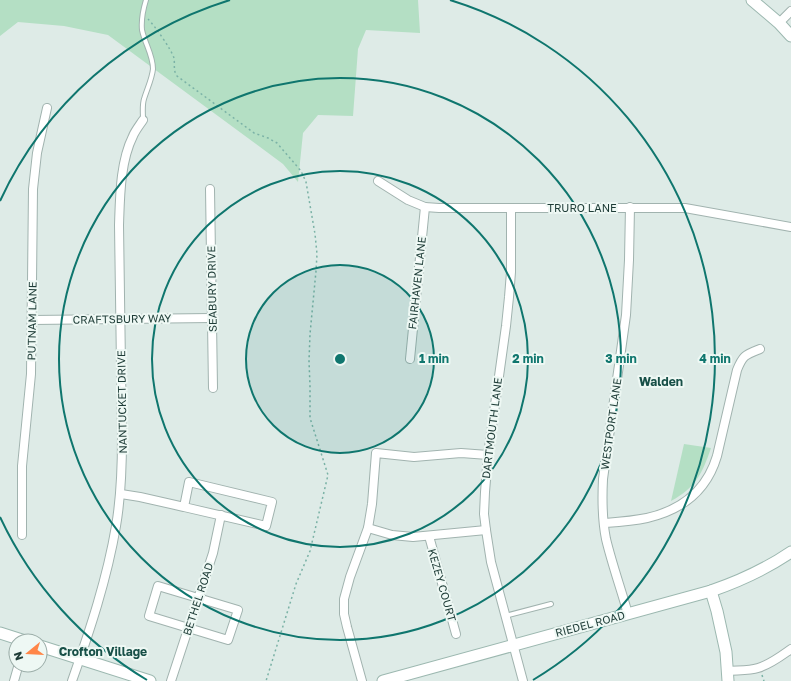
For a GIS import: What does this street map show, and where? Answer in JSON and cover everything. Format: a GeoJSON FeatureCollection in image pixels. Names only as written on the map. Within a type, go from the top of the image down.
{"type":"FeatureCollection","features":[{"type":"Feature","properties":{"kind":"street"},"geometry":{"type":"LineString","coordinates":[[752,0],[791,36]]}},
{"type":"Feature","properties":{"kind":"street"},"geometry":{"type":"LineString","coordinates":[[778,23],[791,12]]}},
{"type":"Feature","properties":{"kind":"street","name":"PUTNAM LANE"},"geometry":{"type":"LineString","coordinates":[[22,535],[22,466],[31,374],[33,189],[37,153],[47,108]]}},
{"type":"Feature","properties":{"kind":"street","name":"NANTUCKET DRIVE"},"geometry":{"type":"LineString","coordinates":[[72,681],[105,579],[112,552],[121,494],[121,320],[119,225],[121,188],[127,150],[133,135],[143,120]]}},
{"type":"Feature","properties":{"kind":"street","name":"TRURO LANE"},"geometry":{"type":"LineString","coordinates":[[378,181],[408,200],[425,208],[685,208],[791,227]]}},
{"type":"Feature","properties":{"kind":"street","name":"SEABURY DRIVE"},"geometry":{"type":"LineString","coordinates":[[210,189],[213,388]]}},
{"type":"Feature","properties":{"kind":"street","name":"WESTPORT LANE"},"geometry":{"type":"LineString","coordinates":[[628,614],[606,538],[602,496],[626,315],[630,207]]}},
{"type":"Feature","properties":{"kind":"street","name":"FAIRHAVEN LANE"},"geometry":{"type":"LineString","coordinates":[[410,359],[425,208]]}},
{"type":"Feature","properties":{"kind":"street","name":"DARTMOUTH LANE"},"geometry":{"type":"LineString","coordinates":[[511,208],[511,272],[509,297],[488,455],[484,514],[491,562],[523,681]]}},
{"type":"Feature","properties":{"kind":"street","name":"CRAFTSBURY WAY"},"geometry":{"type":"LineString","coordinates":[[32,320],[212,318]]}},
{"type":"Feature","properties":{"kind":"street"},"geometry":{"type":"LineString","coordinates":[[604,523],[646,518],[665,512],[685,502],[701,488],[714,466],[737,370],[741,360],[745,356],[760,349]]}},
{"type":"Feature","properties":{"kind":"street"},"geometry":{"type":"LineString","coordinates":[[362,681],[346,627],[344,599],[350,577],[368,528],[372,504],[376,453],[414,457],[461,453],[488,455]]}},
{"type":"Feature","properties":{"kind":"street"},"geometry":{"type":"LineString","coordinates":[[121,494],[266,526],[272,502],[189,482],[184,507]]}},
{"type":"Feature","properties":{"kind":"street","name":"BETHEL ROAD"},"geometry":{"type":"LineString","coordinates":[[171,681],[213,553],[221,515]]}},
{"type":"Feature","properties":{"kind":"street"},"geometry":{"type":"LineString","coordinates":[[368,528],[413,537],[486,530]]}},
{"type":"Feature","properties":{"kind":"street","name":"KEZEY COURT"},"geometry":{"type":"LineString","coordinates":[[429,536],[456,634]]}},
{"type":"Feature","properties":{"kind":"street","name":"RIEDEL ROAD"},"geometry":{"type":"LineString","coordinates":[[383,681],[711,591],[733,584],[752,575],[772,565],[791,552]]}},
{"type":"Feature","properties":{"kind":"street"},"geometry":{"type":"LineString","coordinates":[[158,586],[198,598],[238,610],[228,640],[149,616],[158,586]]}},
{"type":"Feature","properties":{"kind":"street"},"geometry":{"type":"LineString","coordinates":[[711,591],[726,652],[727,676],[760,667],[776,660],[791,650]]}},
{"type":"Feature","properties":{"kind":"street"},"geometry":{"type":"LineString","coordinates":[[48,649],[150,681]]}},
{"type":"Feature","properties":{"kind":"lane"},"geometry":{"type":"LineString","coordinates":[[143,120],[144,100],[153,70],[152,60],[143,32],[142,23],[142,13],[146,0]]}},
{"type":"Feature","properties":{"kind":"lane"},"geometry":{"type":"LineString","coordinates":[[506,616],[551,604]]}},
{"type":"Feature","properties":{"kind":"path"},"geometry":{"type":"LineString","coordinates":[[142,13],[150,21],[170,49],[174,60],[174,70],[177,76],[254,133],[277,143],[301,171],[306,182],[317,254],[310,334],[310,418],[328,475],[310,551],[296,584],[266,681]]}},
{"type":"Feature","properties":{"kind":"green space"},"geometry":{"type":"Polygon","coordinates":[[[0,0],[418,0],[420,33],[366,30],[358,49],[353,116],[318,115],[303,133],[298,182],[283,164],[108,35],[64,26],[18,22],[0,36],[0,0]]]}},
{"type":"Feature","properties":{"kind":"green space"},"geometry":{"type":"Polygon","coordinates":[[[684,444],[711,448],[697,479],[680,496],[671,501],[684,444]]]}},
{"type":"Feature","properties":{"kind":"district","name":"Walden"},"geometry":{"type":"Point","coordinates":[661,382]}},
{"type":"Feature","properties":{"kind":"district","name":"Crofton Village"},"geometry":{"type":"Point","coordinates":[103,652]}}]}
